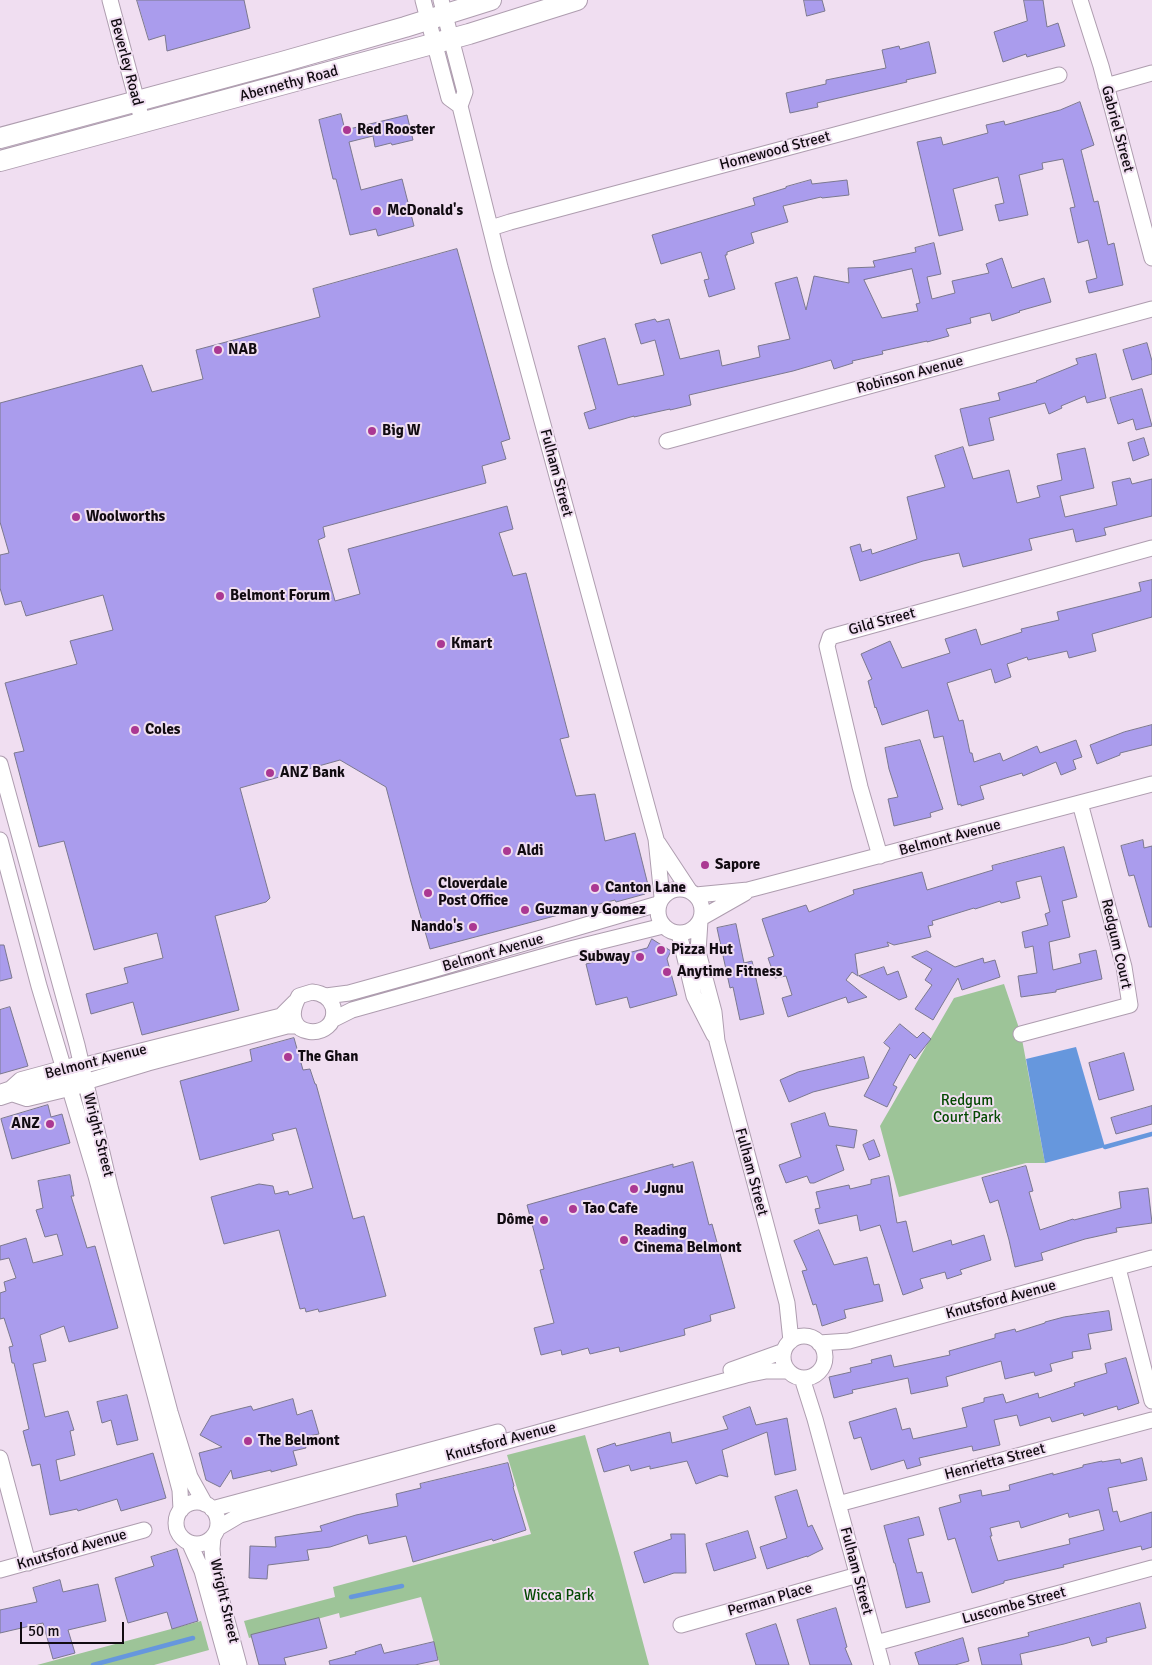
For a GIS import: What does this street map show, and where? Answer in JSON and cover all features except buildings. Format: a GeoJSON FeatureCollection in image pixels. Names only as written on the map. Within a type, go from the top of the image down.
{"type":"FeatureCollection","features":[{"type":"Feature","properties":{"kind":"main road","name":"Abernethy Road"},"geometry":{"type":"LineString","coordinates":[[0,138],[348,43],[438,11],[491,0]]}},
{"type":"Feature","properties":{"kind":"main road","name":"Abernethy Road"},"geometry":{"type":"LineString","coordinates":[[0,161],[143,124],[443,41],[577,0]]}},
{"type":"Feature","properties":{"kind":"main road","name":"Belmont Avenue"},"geometry":{"type":"LineString","coordinates":[[6,1093],[22,1082],[75,1076]]}},
{"type":"Feature","properties":{"kind":"street","name":"Beverley Road"},"geometry":{"type":"LineString","coordinates":[[110,0],[143,124]]}},
{"type":"Feature","properties":{"kind":"street","name":"Fulham Street"},"geometry":{"type":"LineString","coordinates":[[423,0],[438,11],[443,41],[465,92],[460,106],[502,276],[656,839],[660,900]]}},
{"type":"Feature","properties":{"kind":"street","name":"Gabriel Street"},"geometry":{"type":"LineString","coordinates":[[1080,0],[1106,86],[1152,258]]}},
{"type":"Feature","properties":{"kind":"street"},"geometry":{"type":"LineString","coordinates":[[1106,86],[1152,73]]}},
{"type":"Feature","properties":{"kind":"street","name":"Homewood Street"},"geometry":{"type":"LineString","coordinates":[[491,228],[529,216],[1060,75]]}},
{"type":"Feature","properties":{"kind":"street","name":"Robinson Avenue"},"geometry":{"type":"LineString","coordinates":[[667,441],[1152,309]]}},
{"type":"Feature","properties":{"kind":"street","name":"Gild Street"},"geometry":{"type":"LineString","coordinates":[[880,856],[860,787],[827,646],[830,637],[1152,548]]}},
{"type":"Feature","properties":{"kind":"street","name":"Wright Street"},"geometry":{"type":"LineString","coordinates":[[0,764],[75,1076],[96,1176],[180,1490],[181,1510],[176,1522],[177,1529],[180,1536],[190,1544],[202,1571],[228,1665]]}},
{"type":"Feature","properties":{"kind":"street","name":"Belmont Avenue"},"geometry":{"type":"LineString","coordinates":[[75,1076],[281,1016],[299,996],[312,992],[326,996],[349,993],[432,970],[660,900],[668,892],[675,889],[682,888],[692,892],[748,890],[1152,784]]}},
{"type":"Feature","properties":{"kind":"street","name":"Redgum Court"},"geometry":{"type":"LineString","coordinates":[[1021,1034],[1130,1005],[1124,966],[1080,803]]}},
{"type":"Feature","properties":{"kind":"street","name":"Fulham Street"},"geometry":{"type":"LineString","coordinates":[[656,839],[692,892]]}},
{"type":"Feature","properties":{"kind":"street","name":"Wright Street"},"geometry":{"type":"LineString","coordinates":[[0,840],[39,986],[75,1076],[110,1187],[185,1462],[190,1477],[216,1514],[218,1521],[212,1550],[214,1572],[239,1665]]}},
{"type":"Feature","properties":{"kind":"street","name":"Belmont Avenue"},"geometry":{"type":"LineString","coordinates":[[679,933],[691,930],[701,919],[748,890]]}},
{"type":"Feature","properties":{"kind":"street"},"geometry":{"type":"LineString","coordinates":[[692,892],[702,905],[701,919]]}},
{"type":"Feature","properties":{"kind":"street"},"geometry":{"type":"LineString","coordinates":[[660,900],[657,911],[663,926],[668,930],[679,933]]}},
{"type":"Feature","properties":{"kind":"street","name":"Fulham Street"},"geometry":{"type":"LineString","coordinates":[[701,919],[698,952],[714,1012],[717,1041],[729,1092],[788,1303],[788,1346],[783,1359],[788,1371]]}},
{"type":"Feature","properties":{"kind":"street","name":"Belmont Avenue"},"geometry":{"type":"LineString","coordinates":[[75,1076],[148,1063],[287,1026],[298,1026],[307,1032],[314,1033],[321,1031],[332,1020],[352,1010],[570,949],[663,926]]}},
{"type":"Feature","properties":{"kind":"street","name":"Fulham Street"},"geometry":{"type":"LineString","coordinates":[[679,933],[694,996],[717,1041]]}},
{"type":"Feature","properties":{"kind":"street"},"geometry":{"type":"LineString","coordinates":[[326,996],[333,1008],[332,1020]]}},
{"type":"Feature","properties":{"kind":"street"},"geometry":{"type":"LineString","coordinates":[[295,1002],[294,1018],[298,1026]]}},
{"type":"Feature","properties":{"kind":"street","name":"Knutsford Avenue"},"geometry":{"type":"LineString","coordinates":[[814,1340],[849,1341],[1152,1258]]}},
{"type":"Feature","properties":{"kind":"street"},"geometry":{"type":"LineString","coordinates":[[1118,1268],[1152,1401]]}},
{"type":"Feature","properties":{"kind":"street","name":"Fulham Street"},"geometry":{"type":"LineString","coordinates":[[788,1303],[814,1340],[822,1347],[825,1358]]}},
{"type":"Feature","properties":{"kind":"street"},"geometry":{"type":"LineString","coordinates":[[788,1346],[803,1337],[814,1340]]}},
{"type":"Feature","properties":{"kind":"street","name":"Knutsford Avenue"},"geometry":{"type":"LineString","coordinates":[[825,1358],[849,1341]]}},
{"type":"Feature","properties":{"kind":"street","name":"Knutsford Avenue"},"geometry":{"type":"LineString","coordinates":[[209,1506],[741,1367],[788,1346]]}},
{"type":"Feature","properties":{"kind":"street"},"geometry":{"type":"LineString","coordinates":[[788,1371],[797,1377],[808,1376],[820,1370],[825,1358]]}},
{"type":"Feature","properties":{"kind":"street","name":"Knutsford Avenue"},"geometry":{"type":"LineString","coordinates":[[215,1533],[240,1515],[746,1375],[766,1371],[788,1371]]}},
{"type":"Feature","properties":{"kind":"street","name":"Fulham Street"},"geometry":{"type":"LineString","coordinates":[[808,1376],[815,1418],[882,1665]]}},
{"type":"Feature","properties":{"kind":"street","name":"Henrietta Street"},"geometry":{"type":"LineString","coordinates":[[838,1504],[1152,1420]]}},
{"type":"Feature","properties":{"kind":"street"},"geometry":{"type":"LineString","coordinates":[[0,1458],[28,1562]]}},
{"type":"Feature","properties":{"kind":"street"},"geometry":{"type":"LineString","coordinates":[[181,1510],[192,1503],[209,1506]]}},
{"type":"Feature","properties":{"kind":"street","name":"Knutsford Avenue"},"geometry":{"type":"LineString","coordinates":[[0,1570],[144,1530]]}},
{"type":"Feature","properties":{"kind":"street","name":"Wright Street"},"geometry":{"type":"LineString","coordinates":[[190,1544],[203,1544],[215,1533]]}},
{"type":"Feature","properties":{"kind":"street","name":"Luscombe Street"},"geometry":{"type":"LineString","coordinates":[[876,1643],[1152,1568]]}},
{"type":"Feature","properties":{"kind":"street","name":"Perman Place"},"geometry":{"type":"LineString","coordinates":[[681,1625],[858,1575]]}},
{"type":"Feature","properties":{"kind":"green space","name":"Redgum Court Park"},"geometry":{"type":"Polygon","coordinates":[[[1004,984],[1021,1034],[1045,1163],[1026,1163],[899,1197],[880,1126],[954,998],[1004,984]]]}},
{"type":"Feature","properties":{"kind":"green space","name":"Wicca Park"},"geometry":{"type":"Polygon","coordinates":[[[585,1435],[649,1665],[440,1665],[421,1597],[340,1618],[339,1613],[249,1638],[244,1621],[335,1597],[333,1587],[531,1534],[507,1455],[585,1435]]]}},
{"type":"Feature","properties":{"kind":"green space"},"geometry":{"type":"Polygon","coordinates":[[[201,1621],[209,1650],[154,1665],[37,1665],[201,1621]]]}},
{"type":"Feature","properties":{"kind":"water"},"geometry":{"type":"Polygon","coordinates":[[[1076,1047],[1105,1147],[1045,1163],[1026,1059],[1076,1047]]]}},
{"type":"Feature","properties":{"kind":"waterway"},"geometry":{"type":"LineString","coordinates":[[1105,1147],[1152,1134]]}},
{"type":"Feature","properties":{"kind":"waterway"},"geometry":{"type":"LineString","coordinates":[[351,1597],[402,1586]]}},
{"type":"Feature","properties":{"kind":"waterway"},"geometry":{"type":"LineString","coordinates":[[93,1665],[193,1638]]}},
{"type":"Feature","properties":{"kind":"place","name":"Red Rooster"},"geometry":{"type":"Point","coordinates":[347,130]}},
{"type":"Feature","properties":{"kind":"place","name":"McDonald's"},"geometry":{"type":"Point","coordinates":[377,211]}},
{"type":"Feature","properties":{"kind":"place","name":"NAB"},"geometry":{"type":"Point","coordinates":[218,350]}},
{"type":"Feature","properties":{"kind":"place","name":"Big W"},"geometry":{"type":"Point","coordinates":[372,431]}},
{"type":"Feature","properties":{"kind":"place","name":"Woolworths"},"geometry":{"type":"Point","coordinates":[76,517]}},
{"type":"Feature","properties":{"kind":"place","name":"Belmont Forum"},"geometry":{"type":"Point","coordinates":[220,596]}},
{"type":"Feature","properties":{"kind":"place","name":"Kmart"},"geometry":{"type":"Point","coordinates":[441,644]}},
{"type":"Feature","properties":{"kind":"place","name":"Coles"},"geometry":{"type":"Point","coordinates":[135,730]}},
{"type":"Feature","properties":{"kind":"place","name":"ANZ Bank"},"geometry":{"type":"Point","coordinates":[270,773]}},
{"type":"Feature","properties":{"kind":"place","name":"Aldi"},"geometry":{"type":"Point","coordinates":[507,851]}},
{"type":"Feature","properties":{"kind":"place","name":"Sapore"},"geometry":{"type":"Point","coordinates":[705,865]}},
{"type":"Feature","properties":{"kind":"place","name":"Canton Lane"},"geometry":{"type":"Point","coordinates":[595,888]}},
{"type":"Feature","properties":{"kind":"place","name":"Cloverdale Post Office"},"geometry":{"type":"Point","coordinates":[428,893]}},
{"type":"Feature","properties":{"kind":"place","name":"Guzman y Gomez"},"geometry":{"type":"Point","coordinates":[525,910]}},
{"type":"Feature","properties":{"kind":"place","name":"Nando's"},"geometry":{"type":"Point","coordinates":[473,927]}},
{"type":"Feature","properties":{"kind":"place","name":"Pizza Hut"},"geometry":{"type":"Point","coordinates":[661,950]}},
{"type":"Feature","properties":{"kind":"place","name":"Subway"},"geometry":{"type":"Point","coordinates":[640,957]}},
{"type":"Feature","properties":{"kind":"place","name":"Anytime Fitness"},"geometry":{"type":"Point","coordinates":[667,972]}},
{"type":"Feature","properties":{"kind":"place","name":"The Ghan"},"geometry":{"type":"Point","coordinates":[288,1057]}},
{"type":"Feature","properties":{"kind":"place","name":"ANZ"},"geometry":{"type":"Point","coordinates":[50,1124]}},
{"type":"Feature","properties":{"kind":"place","name":"Jugnu"},"geometry":{"type":"Point","coordinates":[634,1189]}},
{"type":"Feature","properties":{"kind":"place","name":"Tao Cafe"},"geometry":{"type":"Point","coordinates":[573,1209]}},
{"type":"Feature","properties":{"kind":"place","name":"Dôme"},"geometry":{"type":"Point","coordinates":[544,1220]}},
{"type":"Feature","properties":{"kind":"place","name":"Reading Cinema Belmont"},"geometry":{"type":"Point","coordinates":[624,1240]}},
{"type":"Feature","properties":{"kind":"place","name":"The Belmont"},"geometry":{"type":"Point","coordinates":[248,1441]}}]}
